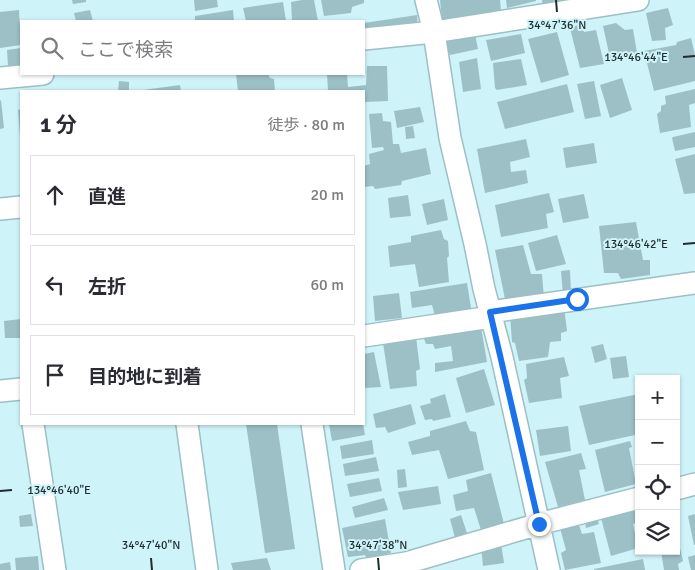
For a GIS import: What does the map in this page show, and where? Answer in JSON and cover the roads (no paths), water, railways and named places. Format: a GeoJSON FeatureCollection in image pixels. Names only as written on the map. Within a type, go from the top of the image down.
{"type":"FeatureCollection","features":[{"type":"Feature","properties":{"kind":"street"},"geometry":{"type":"LineString","coordinates":[[426,0],[434,32],[450,138],[549,570]]}},
{"type":"Feature","properties":{"kind":"street"},"geometry":{"type":"LineString","coordinates":[[365,39],[434,32],[638,0]]}},
{"type":"Feature","properties":{"kind":"street"},"geometry":{"type":"LineString","coordinates":[[0,78],[32,75]]}},
{"type":"Feature","properties":{"kind":"street"},"geometry":{"type":"LineString","coordinates":[[0,209],[20,207]]}},
{"type":"Feature","properties":{"kind":"street"},"geometry":{"type":"LineString","coordinates":[[365,336],[695,282]]}},
{"type":"Feature","properties":{"kind":"street"},"geometry":{"type":"LineString","coordinates":[[0,391],[20,389]]}},
{"type":"Feature","properties":{"kind":"street"},"geometry":{"type":"LineString","coordinates":[[33,425],[55,570]]}},
{"type":"Feature","properties":{"kind":"street"},"geometry":{"type":"LineString","coordinates":[[187,425],[207,570]]}},
{"type":"Feature","properties":{"kind":"street"},"geometry":{"type":"LineString","coordinates":[[312,425],[334,570]]}},
{"type":"Feature","properties":{"kind":"street"},"geometry":{"type":"LineString","coordinates":[[680,488],[695,484]]}},
{"type":"Feature","properties":{"kind":"street"},"geometry":{"type":"LineString","coordinates":[[361,570],[406,564],[539,524],[635,499]]}}]}
